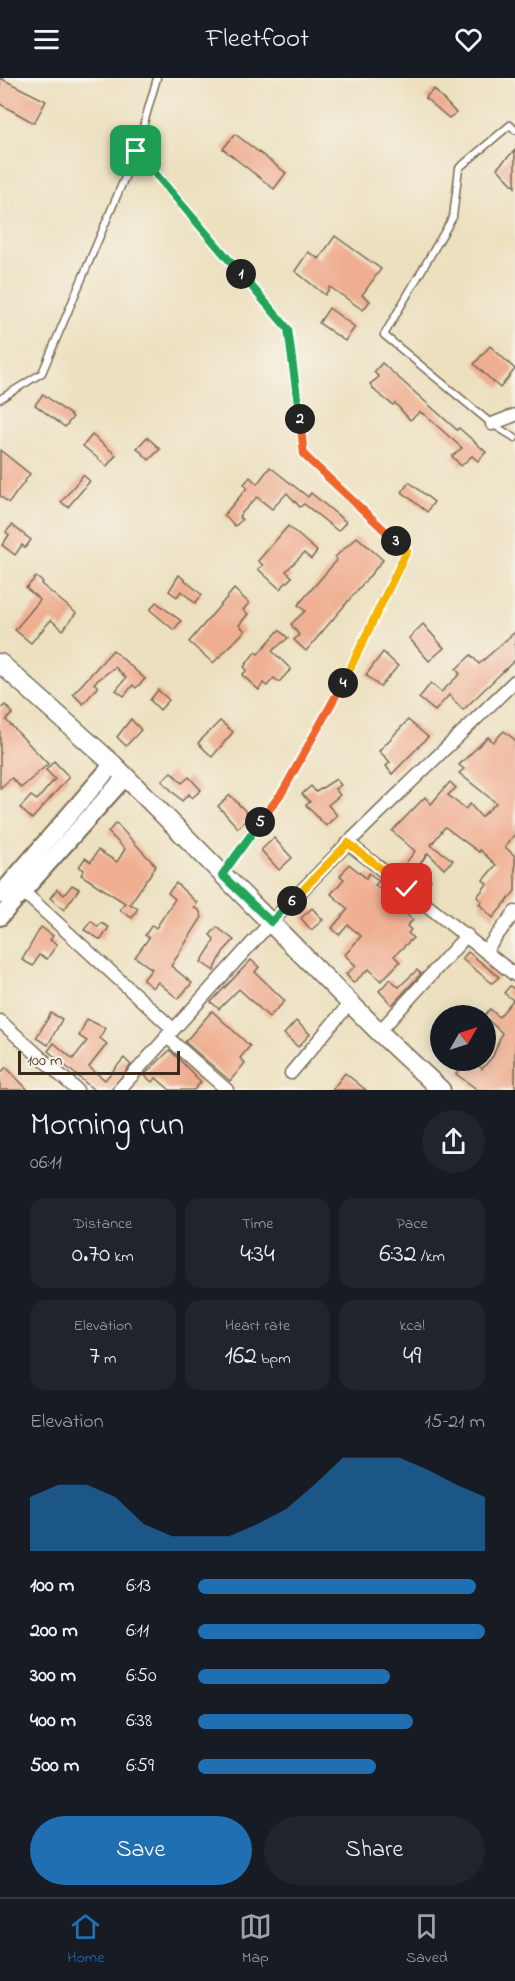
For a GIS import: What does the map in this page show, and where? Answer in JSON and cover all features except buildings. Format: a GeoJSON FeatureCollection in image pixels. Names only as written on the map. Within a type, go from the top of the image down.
{"type":"FeatureCollection","features":[{"type":"Feature","properties":{"kind":"main road"},"geometry":{"type":"LineString","coordinates":[[0,663],[119,771],[379,1032],[441,1090]]}},
{"type":"Feature","properties":{"kind":"street"},"geometry":{"type":"LineString","coordinates":[[492,424],[515,415]]}},
{"type":"Feature","properties":{"kind":"street"},"geometry":{"type":"LineString","coordinates":[[119,1090],[271,922],[348,843],[515,681]]}},
{"type":"Feature","properties":{"kind":"street"},"geometry":{"type":"LineString","coordinates":[[0,917],[17,886],[119,771]]}},
{"type":"Feature","properties":{"kind":"street"},"geometry":{"type":"LineString","coordinates":[[348,843],[515,975]]}},
{"type":"Feature","properties":{"kind":"street"},"geometry":{"type":"LineString","coordinates":[[0,895],[17,886]]}},
{"type":"Feature","properties":{"kind":"street"},"geometry":{"type":"LineString","coordinates":[[17,886],[170,1032],[227,1090]]}},
{"type":"Feature","properties":{"kind":"street"},"geometry":{"type":"LineString","coordinates":[[485,951],[515,912]]}},
{"type":"Feature","properties":{"kind":"street"},"geometry":{"type":"LineString","coordinates":[[379,1032],[467,935]]}},
{"type":"Feature","properties":{"kind":"street"},"geometry":{"type":"LineString","coordinates":[[291,1073],[350,1003]]}},
{"type":"Feature","properties":{"kind":"street"},"geometry":{"type":"LineString","coordinates":[[0,1021],[77,1090]]}},
{"type":"Feature","properties":{"kind":"lane"},"geometry":{"type":"LineString","coordinates":[[0,399],[42,374],[136,151],[157,78]]}},
{"type":"Feature","properties":{"kind":"lane"},"geometry":{"type":"LineString","coordinates":[[515,130],[510,124],[459,168],[453,217],[384,335],[492,424],[515,438]]}},
{"type":"Feature","properties":{"kind":"lane"},"geometry":{"type":"LineString","coordinates":[[136,151],[288,329],[304,455],[407,551],[344,682],[283,791],[222,875]]}},
{"type":"Feature","properties":{"kind":"route"},"geometry":{"type":"LineString","coordinates":[[136,151],[288,329],[304,455],[407,551],[344,682],[283,791],[222,875],[271,922],[348,843],[407,889]]}}]}
